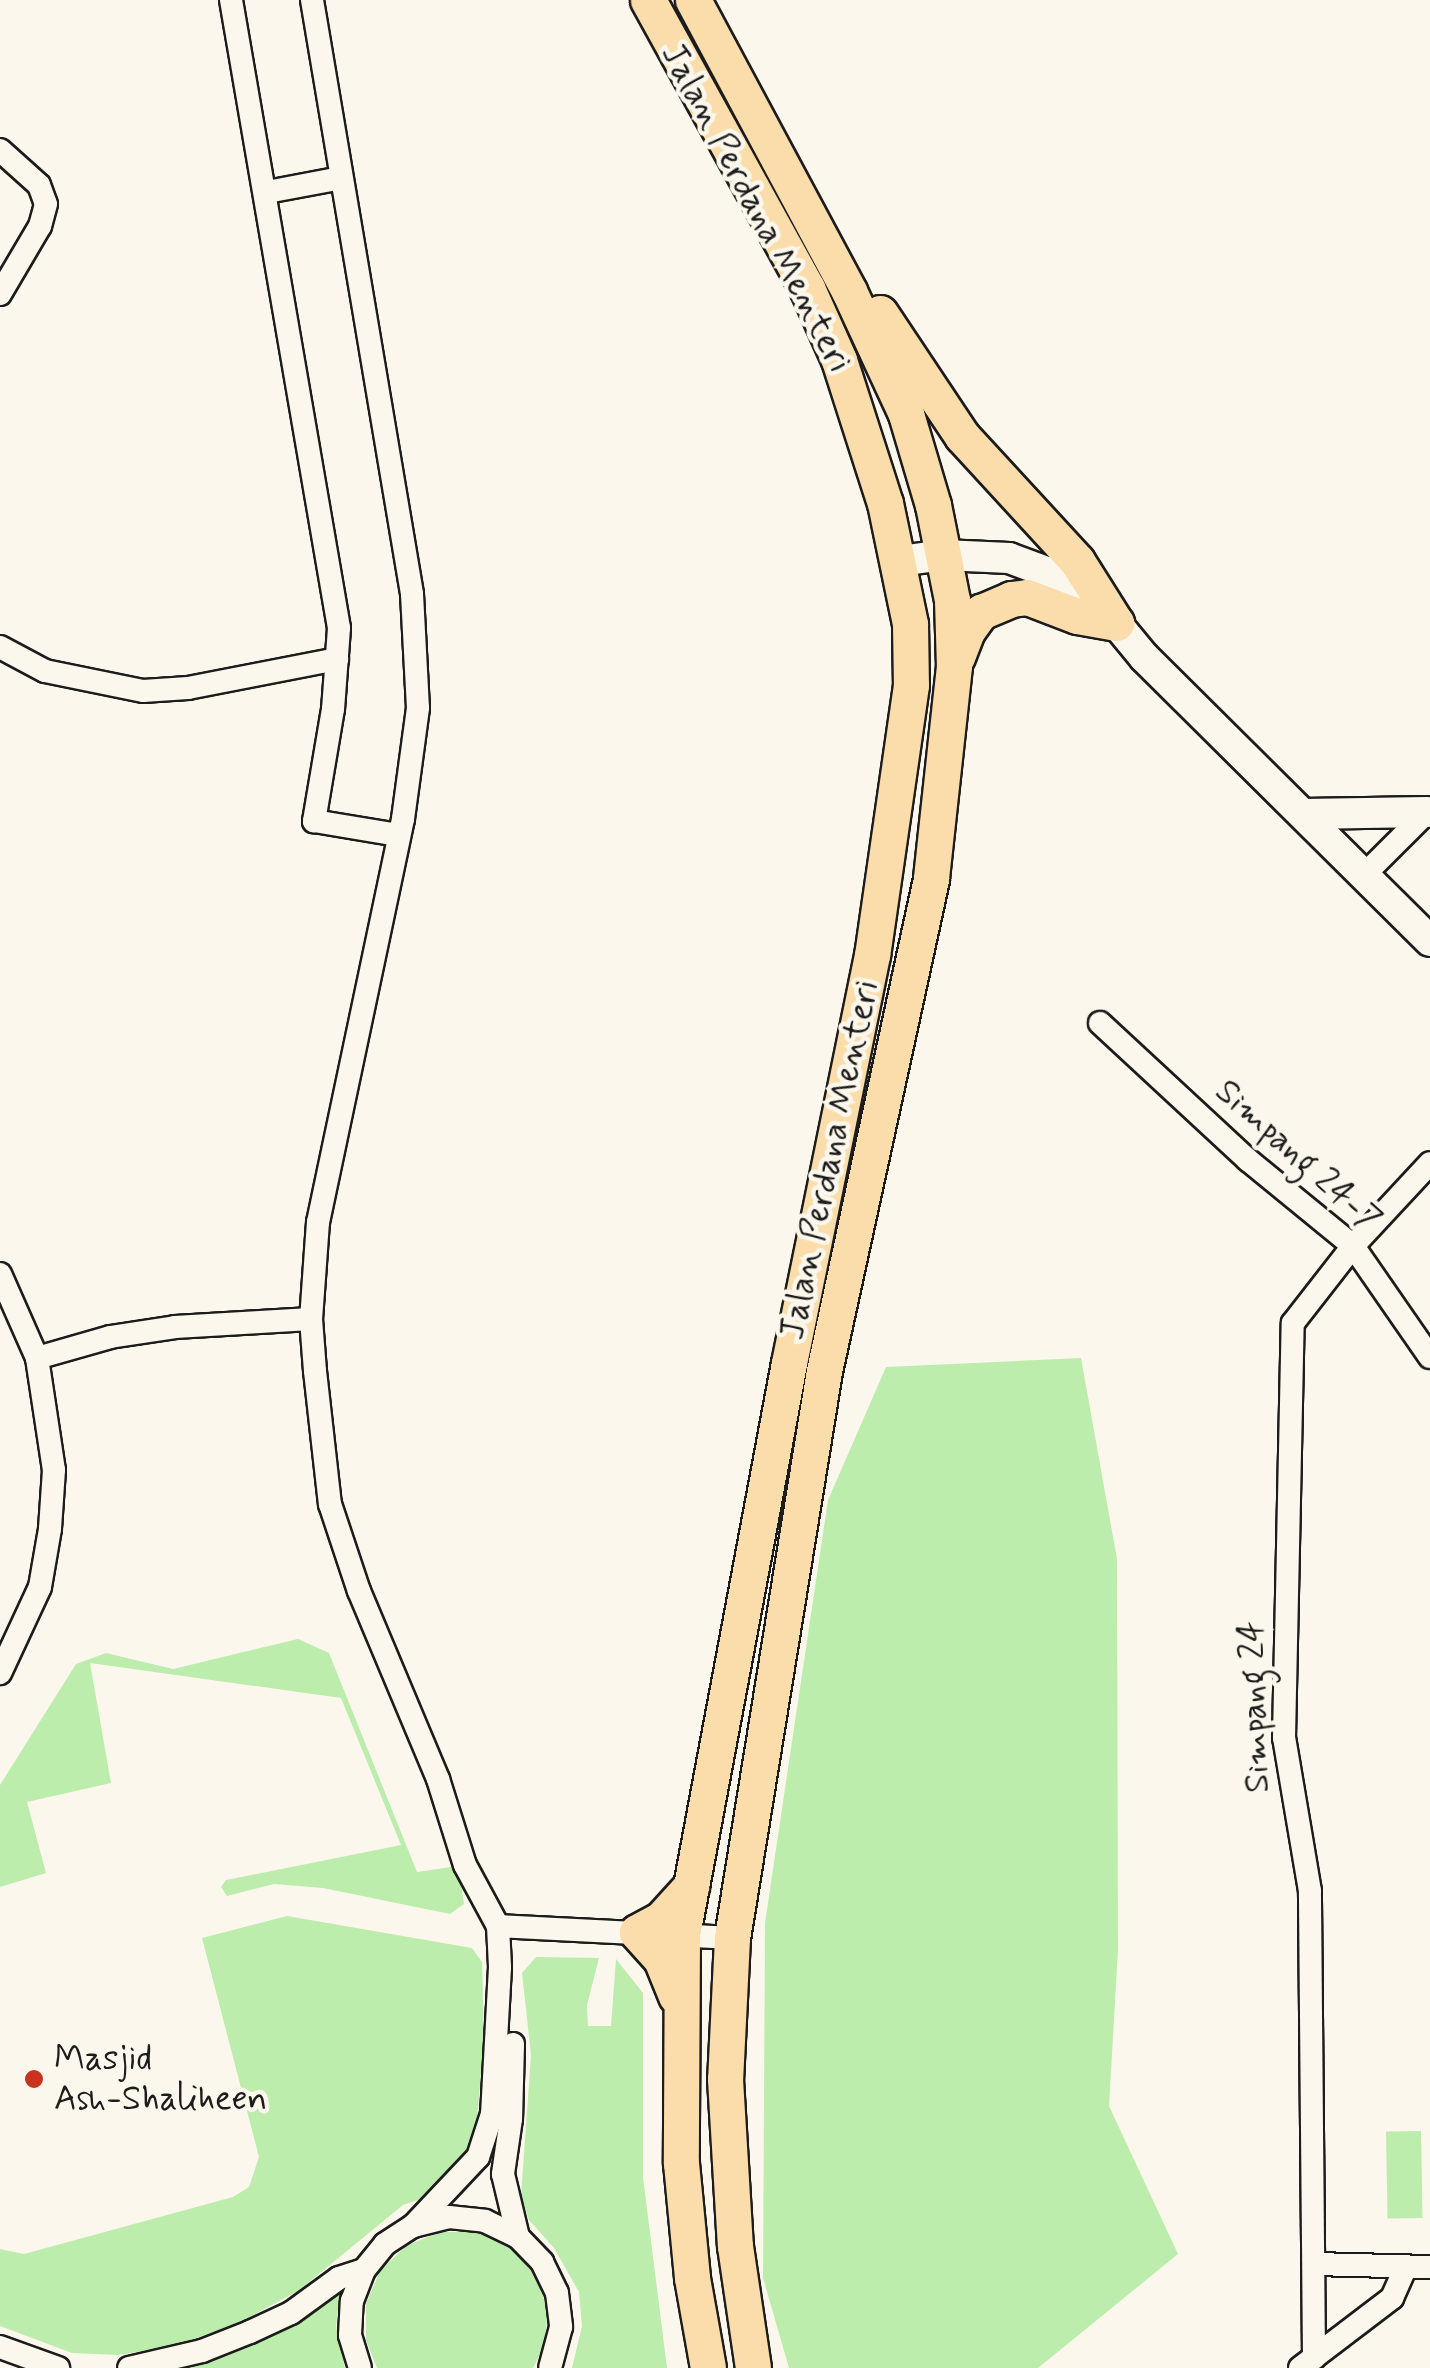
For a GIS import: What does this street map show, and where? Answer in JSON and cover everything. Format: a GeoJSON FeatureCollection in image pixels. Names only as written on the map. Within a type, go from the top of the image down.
{"type":"FeatureCollection","features":[{"type":"Feature","properties":{"kind":"main road","name":"Jalan Perdana Menteri"},"geometry":{"type":"LineString","coordinates":[[648,0],[822,321],[854,400],[900,561],[910,624],[911,685],[872,955],[789,1362],[682,1934],[681,2163],[692,2278],[708,2368]]}},
{"type":"Feature","properties":{"kind":"main road","name":"Jalan Perdana Menteri"},"geometry":{"type":"LineString","coordinates":[[693,0],[811,220],[906,414],[952,600],[954,666],[931,879],[824,1370],[732,1938],[724,2079],[734,2246],[753,2368]]}},
{"type":"Feature","properties":{"kind":"main road"},"geometry":{"type":"LineString","coordinates":[[811,220],[962,436],[1077,560],[1116,623]]}},
{"type":"Feature","properties":{"kind":"main road"},"geometry":{"type":"LineString","coordinates":[[954,666],[967,630],[980,612],[1011,599],[1026,598],[1076,616],[1116,623]]}},
{"type":"Feature","properties":{"kind":"main road"},"geometry":{"type":"LineString","coordinates":[[682,2011],[661,1959],[637,1932],[660,1919],[691,1886]]}},
{"type":"Feature","properties":{"kind":"street"},"geometry":{"type":"LineString","coordinates":[[231,0],[268,192],[339,628],[314,822],[399,835]]}},
{"type":"Feature","properties":{"kind":"street"},"geometry":{"type":"LineString","coordinates":[[312,0],[412,594],[418,660],[414,762],[318,1222],[312,1319],[330,1504],[358,1591],[438,1779],[465,1865],[498,1926],[500,1967],[492,2114],[478,2157],[412,2226],[385,2244],[364,2270],[352,2302],[350,2335],[360,2368]]}},
{"type":"Feature","properties":{"kind":"street"},"geometry":{"type":"LineString","coordinates":[[0,150],[39,186],[46,204],[40,226],[0,294]]}},
{"type":"Feature","properties":{"kind":"street"},"geometry":{"type":"LineString","coordinates":[[268,192],[342,178]]}},
{"type":"Feature","properties":{"kind":"street"},"geometry":{"type":"LineString","coordinates":[[900,561],[943,555],[1009,558],[1055,575],[1116,623],[1144,658],[1430,940]]}},
{"type":"Feature","properties":{"kind":"street"},"geometry":{"type":"LineString","coordinates":[[0,646],[45,670],[143,691],[188,688],[337,659]]}},
{"type":"Feature","properties":{"kind":"street"},"geometry":{"type":"LineString","coordinates":[[1302,814],[1429,810]]}},
{"type":"Feature","properties":{"kind":"street"},"geometry":{"type":"LineString","coordinates":[[1364,875],[1429,810]]}},
{"type":"Feature","properties":{"kind":"street","name":"Simpang 24-7"},"geometry":{"type":"LineString","coordinates":[[1100,1023],[1248,1160],[1353,1246],[1430,1357]]}},
{"type":"Feature","properties":{"kind":"street","name":"Simpang 24"},"geometry":{"type":"LineString","coordinates":[[1308,2363],[1314,2264],[1310,1891],[1284,1738],[1293,1323],[1353,1246],[1430,1164]]}},
{"type":"Feature","properties":{"kind":"street"},"geometry":{"type":"LineString","coordinates":[[0,1274],[36,1358],[54,1470],[40,1588],[0,1673]]}},
{"type":"Feature","properties":{"kind":"street"},"geometry":{"type":"LineString","coordinates":[[36,1358],[110,1337],[176,1327],[312,1319]]}},
{"type":"Feature","properties":{"kind":"street"},"geometry":{"type":"LineString","coordinates":[[498,1926],[732,1938]]}},
{"type":"Feature","properties":{"kind":"street"},"geometry":{"type":"LineString","coordinates":[[500,1967],[513,2042],[511,2119],[502,2174],[518,2237]]}},
{"type":"Feature","properties":{"kind":"street"},"geometry":{"type":"LineString","coordinates":[[412,2226],[448,2217],[485,2221],[518,2237],[542,2262],[558,2292],[561,2327],[550,2368]]}},
{"type":"Feature","properties":{"kind":"street"},"geometry":{"type":"LineString","coordinates":[[1314,2264],[1430,2266]]}},
{"type":"Feature","properties":{"kind":"street"},"geometry":{"type":"LineString","coordinates":[[1308,2363],[1392,2298],[1406,2266]]}},
{"type":"Feature","properties":{"kind":"street"},"geometry":{"type":"LineString","coordinates":[[129,2368],[202,2352],[250,2332],[291,2313],[339,2278],[364,2270]]}},
{"type":"Feature","properties":{"kind":"street"},"geometry":{"type":"LineString","coordinates":[[0,2347],[58,2368]]}},
{"type":"Feature","properties":{"kind":"green space"},"geometry":{"type":"Polygon","coordinates":[[[1081,1358],[1117,1559],[1118,1950],[1109,2106],[1178,2254],[1038,2368],[789,2368],[763,2278],[765,1923],[828,1500],[886,1367],[1081,1358]]]}},
{"type":"Feature","properties":{"kind":"green space"},"geometry":{"type":"Polygon","coordinates":[[[298,1639],[329,1653],[417,1872],[458,1866],[464,1904],[450,1914],[323,1888],[274,1884],[227,1896],[221,1887],[226,1880],[401,1845],[341,1698],[90,1663],[111,1783],[27,1802],[46,1873],[0,1887],[0,1785],[76,1664],[106,1653],[173,1669],[298,1639]]]}},
{"type":"Feature","properties":{"kind":"green space"},"geometry":{"type":"Polygon","coordinates":[[[287,1916],[472,1948],[482,1962],[484,2038],[477,2119],[466,2154],[427,2197],[403,2205],[298,2291],[238,2323],[174,2346],[118,2355],[72,2353],[0,2326],[0,2249],[24,2254],[233,2197],[249,2187],[259,2157],[202,1938],[287,1916]]]}},
{"type":"Feature","properties":{"kind":"green space"},"geometry":{"type":"Polygon","coordinates":[[[536,1957],[599,1958],[587,2005],[588,2026],[611,2026],[616,1959],[643,1993],[643,2177],[667,2368],[572,2368],[582,2326],[579,2292],[554,2248],[529,2220],[521,2196],[531,2055],[522,1973],[536,1957]]]}},
{"type":"Feature","properties":{"kind":"green space"},"geometry":{"type":"Polygon","coordinates":[[[1421,2131],[1423,2218],[1388,2219],[1386,2132],[1421,2131]]]}},
{"type":"Feature","properties":{"kind":"green space"},"geometry":{"type":"Polygon","coordinates":[[[440,2232],[476,2232],[510,2247],[535,2275],[548,2310],[544,2347],[533,2368],[377,2368],[366,2340],[366,2304],[380,2271],[406,2246],[440,2232]]]}},
{"type":"Feature","properties":{"kind":"green space"},"geometry":{"type":"Polygon","coordinates":[[[340,2293],[336,2326],[345,2368],[190,2368],[276,2332],[340,2293]]]}},
{"type":"Feature","properties":{"kind":"place","name":"Masjid Ash-Shaliheen"},"geometry":{"type":"Point","coordinates":[34,2079]}}]}
